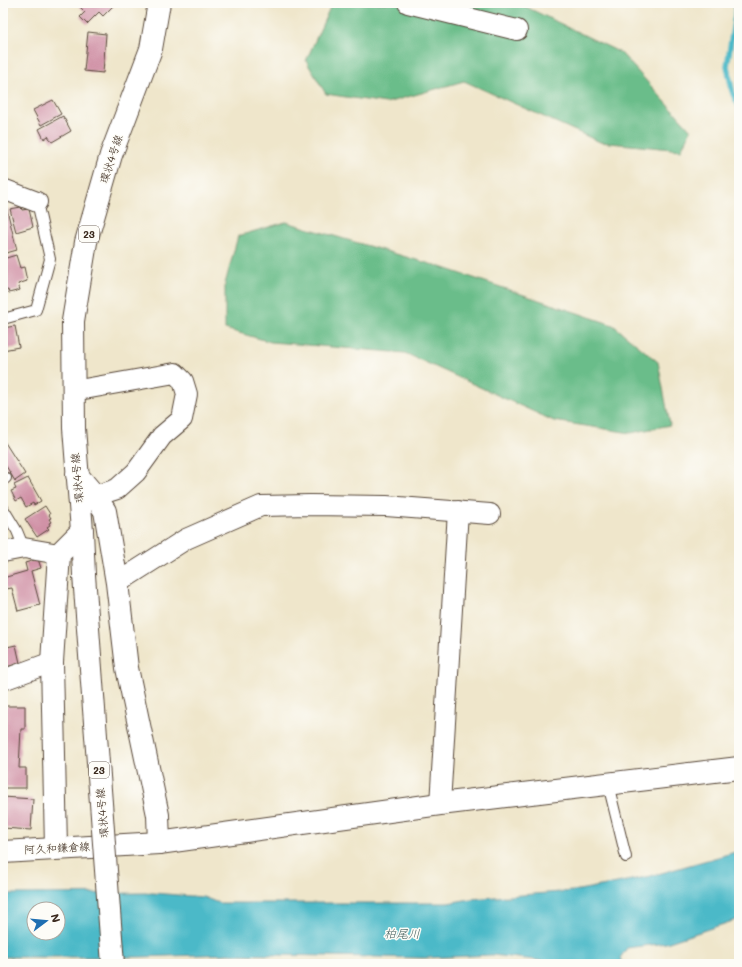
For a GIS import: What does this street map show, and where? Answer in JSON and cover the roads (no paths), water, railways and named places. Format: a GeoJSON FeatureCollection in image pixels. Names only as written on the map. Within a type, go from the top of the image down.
{"type":"FeatureCollection","features":[{"type":"Feature","properties":{"kind":"main road","name":"環状4号線"},"geometry":{"type":"LineString","coordinates":[[113,964],[74,428],[73,321],[86,242],[111,155],[151,49],[159,3]]}},
{"type":"Feature","properties":{"kind":"main road"},"geometry":{"type":"LineString","coordinates":[[77,475],[95,496],[105,511],[117,583],[127,668],[158,815],[159,842]]}},
{"type":"Feature","properties":{"kind":"main road"},"geometry":{"type":"LineString","coordinates":[[56,848],[52,662],[59,554],[82,531]]}},
{"type":"Feature","properties":{"kind":"main road","name":"阿久和鎌倉線"},"geometry":{"type":"LineString","coordinates":[[3,852],[159,842],[440,804],[739,768]]}},
{"type":"Feature","properties":{"kind":"street"},"geometry":{"type":"LineString","coordinates":[[408,3],[517,30]]}},
{"type":"Feature","properties":{"kind":"street"},"geometry":{"type":"LineString","coordinates":[[3,189],[37,202]]}},
{"type":"Feature","properties":{"kind":"street"},"geometry":{"type":"LineString","coordinates":[[73,391],[174,373],[183,381],[187,394],[182,419],[162,436],[136,472],[117,489],[95,496]]}},
{"type":"Feature","properties":{"kind":"street"},"geometry":{"type":"LineString","coordinates":[[117,583],[186,540],[261,506],[386,506],[490,514]]}},
{"type":"Feature","properties":{"kind":"street"},"geometry":{"type":"LineString","coordinates":[[440,804],[458,511]]}},
{"type":"Feature","properties":{"kind":"street"},"geometry":{"type":"LineString","coordinates":[[3,552],[24,548],[59,554]]}},
{"type":"Feature","properties":{"kind":"street"},"geometry":{"type":"LineString","coordinates":[[3,680],[52,662]]}},
{"type":"Feature","properties":{"kind":"lane"},"geometry":{"type":"LineString","coordinates":[[3,319],[36,310],[50,259],[37,202]]}},
{"type":"Feature","properties":{"kind":"lane"},"geometry":{"type":"LineString","coordinates":[[3,508],[17,531],[24,548]]}},
{"type":"Feature","properties":{"kind":"lane"},"geometry":{"type":"LineString","coordinates":[[608,784],[626,857]]}},
{"type":"Feature","properties":{"kind":"water","name":"柏尾川"},"geometry":{"type":"Polygon","coordinates":[[[739,851],[739,919],[666,943],[627,948],[620,958],[622,964],[553,964],[544,961],[492,955],[424,958],[229,954],[139,957],[3,957],[3,894],[153,893],[203,897],[219,903],[448,903],[470,899],[573,891],[651,876],[739,851]]]}},
{"type":"Feature","properties":{"kind":"waterway"},"geometry":{"type":"LineString","coordinates":[[737,3],[727,66],[733,94],[739,106]]}}]}
